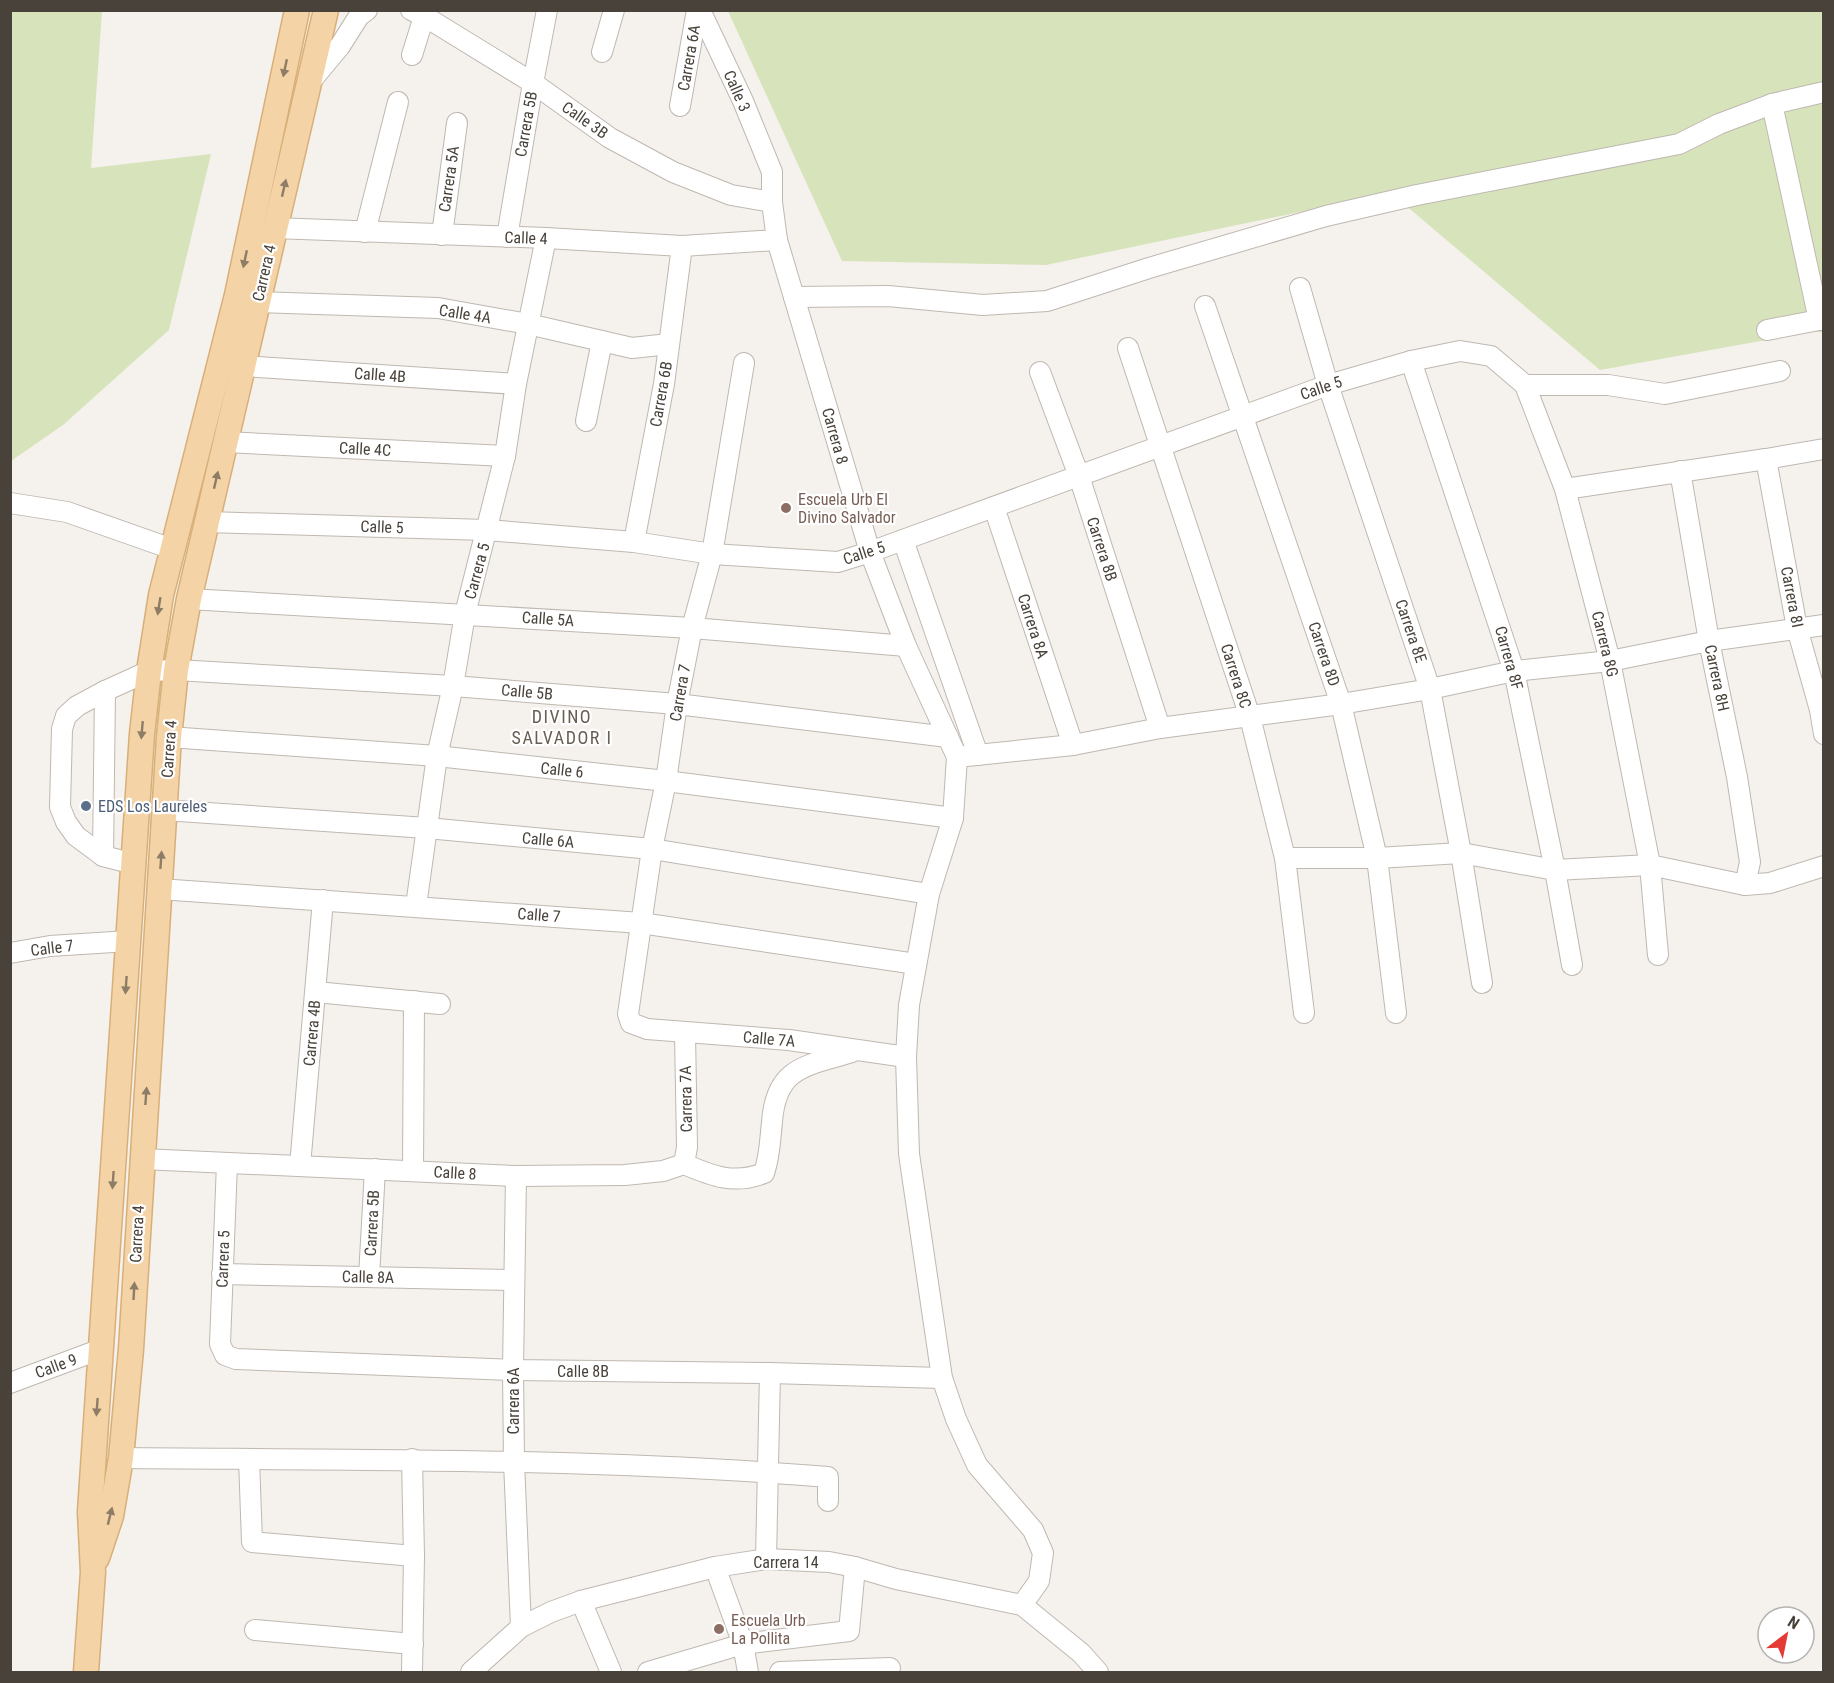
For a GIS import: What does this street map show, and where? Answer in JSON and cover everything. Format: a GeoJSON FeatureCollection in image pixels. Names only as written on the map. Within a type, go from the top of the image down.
{"type":"FeatureCollection","features":[{"type":"Feature","properties":{"kind":"main road","name":"Carrera 4"},"geometry":{"type":"LineString","coordinates":[[91,1670],[93,1572],[90,1512],[148,671],[172,549],[237,295],[297,10]]}},
{"type":"Feature","properties":{"kind":"main road","name":"Carrera 4"},"geometry":{"type":"LineString","coordinates":[[93,1572],[111,1516],[121,1458],[131,1349],[164,810],[176,670],[189,599],[326,10]]}},
{"type":"Feature","properties":{"kind":"street"},"geometry":{"type":"LineString","coordinates":[[308,84],[340,46],[359,16],[367,10]]}},
{"type":"Feature","properties":{"kind":"street","name":"Carrera 5B"},"geometry":{"type":"LineString","coordinates":[[507,237],[532,83],[547,10]]}},
{"type":"Feature","properties":{"kind":"street"},"geometry":{"type":"LineString","coordinates":[[602,52],[614,10]]}},
{"type":"Feature","properties":{"kind":"street","name":"Carrera 6A"},"geometry":{"type":"LineString","coordinates":[[680,106],[699,10]]}},
{"type":"Feature","properties":{"kind":"street","name":"Calle 3"},"geometry":{"type":"LineString","coordinates":[[699,10],[743,101],[772,172]]}},
{"type":"Feature","properties":{"kind":"street"},"geometry":{"type":"LineString","coordinates":[[412,55],[420,12]]}},
{"type":"Feature","properties":{"kind":"street","name":"Calle 3B"},"geometry":{"type":"LineString","coordinates":[[420,12],[532,83],[610,138],[673,172],[731,195],[772,201]]}},
{"type":"Feature","properties":{"kind":"street"},"geometry":{"type":"LineString","coordinates":[[794,297],[888,296],[982,305],[1047,301],[1149,268],[1326,216],[1417,195],[1679,144],[1719,124],[1772,104],[1824,92]]}},
{"type":"Feature","properties":{"kind":"street"},"geometry":{"type":"LineString","coordinates":[[365,232],[398,102]]}},
{"type":"Feature","properties":{"kind":"street"},"geometry":{"type":"LineString","coordinates":[[1767,330],[1821,319],[1772,104]]}},
{"type":"Feature","properties":{"kind":"street","name":"Carrera 5A"},"geometry":{"type":"LineString","coordinates":[[442,235],[457,123]]}},
{"type":"Feature","properties":{"kind":"street","name":"Carrera 8"},"geometry":{"type":"LineString","coordinates":[[772,172],[772,201],[777,240],[870,552],[906,646],[957,757]]}},
{"type":"Feature","properties":{"kind":"street","name":"Calle 4"},"geometry":{"type":"LineString","coordinates":[[274,228],[546,238],[682,246],[777,240]]}},
{"type":"Feature","properties":{"kind":"street","name":"Carrera 5"},"geometry":{"type":"LineString","coordinates":[[416,906],[437,756],[453,686],[465,614],[505,456],[516,384],[546,238]]}},
{"type":"Feature","properties":{"kind":"street","name":"Carrera 6B"},"geometry":{"type":"LineString","coordinates":[[634,542],[663,384],[682,246]]}},
{"type":"Feature","properties":{"kind":"street","name":"Carrera 8E"},"geometry":{"type":"LineString","coordinates":[[1300,288],[1328,385],[1430,689],[1461,853],[1482,983]]}},
{"type":"Feature","properties":{"kind":"street","name":"Calle 4A"},"geometry":{"type":"LineString","coordinates":[[257,302],[438,308],[528,324],[632,348],[669,344]]}},
{"type":"Feature","properties":{"kind":"street","name":"Carrera 8D"},"geometry":{"type":"LineString","coordinates":[[1205,306],[1341,704],[1377,858],[1396,1013]]}},
{"type":"Feature","properties":{"kind":"street"},"geometry":{"type":"LineString","coordinates":[[586,421],[602,341]]}},
{"type":"Feature","properties":{"kind":"street","name":"Carrera 8C"},"geometry":{"type":"LineString","coordinates":[[1128,348],[1250,717],[1285,858],[1304,1013]]}},
{"type":"Feature","properties":{"kind":"street","name":"Calle 5"},"geometry":{"type":"LineString","coordinates":[[207,522],[487,530],[634,542],[711,554],[838,562],[1328,385],[1411,361],[1460,351],[1491,356]]}},
{"type":"Feature","properties":{"kind":"street","name":"Carrera 8G"},"geometry":{"type":"LineString","coordinates":[[1491,356],[1525,385],[1565,489],[1610,661],[1650,865],[1658,955]]}},
{"type":"Feature","properties":{"kind":"street","name":"Carrera 8F"},"geometry":{"type":"LineString","coordinates":[[1411,361],[1514,670],[1572,965]]}},
{"type":"Feature","properties":{"kind":"street","name":"Carrera 7"},"geometry":{"type":"LineString","coordinates":[[631,1023],[627,1014],[652,849],[692,628],[711,554],[744,363]]}},
{"type":"Feature","properties":{"kind":"street","name":"Calle 4B"},"geometry":{"type":"LineString","coordinates":[[244,366],[516,384]]}},
{"type":"Feature","properties":{"kind":"street","name":"Carrera 8B"},"geometry":{"type":"LineString","coordinates":[[1040,372],[1079,476],[1160,728]]}},
{"type":"Feature","properties":{"kind":"street"},"geometry":{"type":"LineString","coordinates":[[1525,385],[1608,385],[1665,394],[1780,372]]}},
{"type":"Feature","properties":{"kind":"street","name":"Calle 4C"},"geometry":{"type":"LineString","coordinates":[[225,442],[505,456]]}},
{"type":"Feature","properties":{"kind":"street"},"geometry":{"type":"LineString","coordinates":[[1565,489],[1824,449]]}},
{"type":"Feature","properties":{"kind":"street","name":"Carrera 8I"},"geometry":{"type":"LineString","coordinates":[[1766,459],[1797,628],[1820,710],[1824,734]]}},
{"type":"Feature","properties":{"kind":"street","name":"Carrera 8H"},"geometry":{"type":"LineString","coordinates":[[1680,471],[1709,641],[1742,809],[1750,862],[1745,885]]}},
{"type":"Feature","properties":{"kind":"street"},"geometry":{"type":"LineString","coordinates":[[10,503],[67,512],[172,549]]}},
{"type":"Feature","properties":{"kind":"street","name":"Carrera 8A"},"geometry":{"type":"LineString","coordinates":[[993,507],[1073,745]]}},
{"type":"Feature","properties":{"kind":"street"},"geometry":{"type":"LineString","coordinates":[[903,540],[978,755]]}},
{"type":"Feature","properties":{"kind":"street","name":"Calle 5A"},"geometry":{"type":"LineString","coordinates":[[189,599],[692,628],[906,646]]}},
{"type":"Feature","properties":{"kind":"street"},"geometry":{"type":"LineString","coordinates":[[1022,1605],[1040,1581],[1044,1553],[1033,1530],[976,1465],[956,1419],[942,1378],[909,1154],[906,1057],[909,1005],[929,894],[953,818],[957,757],[1073,745],[1160,728],[1341,704],[1430,689],[1514,670],[1610,661],[1709,641],[1824,625]]}},
{"type":"Feature","properties":{"kind":"street","name":"Calle 5B"},"geometry":{"type":"LineString","coordinates":[[148,671],[176,670],[453,686],[677,704],[948,737]]}},
{"type":"Feature","properties":{"kind":"street"},"geometry":{"type":"LineString","coordinates":[[134,864],[103,856],[76,836],[66,822],[60,807],[62,729],[66,716],[77,706],[148,671]]}},
{"type":"Feature","properties":{"kind":"street"},"geometry":{"type":"LineString","coordinates":[[103,856],[105,691]]}},
{"type":"Feature","properties":{"kind":"street","name":"Calle 6"},"geometry":{"type":"LineString","coordinates":[[169,737],[437,756],[666,781],[953,818]]}},
{"type":"Feature","properties":{"kind":"street","name":"Calle 6A"},"geometry":{"type":"LineString","coordinates":[[164,810],[427,828],[652,849],[929,894]]}},
{"type":"Feature","properties":{"kind":"street"},"geometry":{"type":"LineString","coordinates":[[1285,858],[1377,858],[1461,853],[1555,870],[1650,865],[1745,885],[1770,883],[1824,866]]}},
{"type":"Feature","properties":{"kind":"street","name":"Calle 7"},"geometry":{"type":"LineString","coordinates":[[159,890],[641,923],[916,964]]}},
{"type":"Feature","properties":{"kind":"street","name":"Carrera 4B"},"geometry":{"type":"LineString","coordinates":[[300,1166],[323,900]]}},
{"type":"Feature","properties":{"kind":"street","name":"Calle 7"},"geometry":{"type":"LineString","coordinates":[[10,953],[50,946],[129,941]]}},
{"type":"Feature","properties":{"kind":"street"},"geometry":{"type":"LineString","coordinates":[[316,992],[440,1004]]}},
{"type":"Feature","properties":{"kind":"street"},"geometry":{"type":"LineString","coordinates":[[413,1171],[414,1001]]}},
{"type":"Feature","properties":{"kind":"street","name":"Calle 7A"},"geometry":{"type":"LineString","coordinates":[[631,1023],[647,1029],[685,1034],[789,1040],[906,1057]]}},
{"type":"Feature","properties":{"kind":"street","name":"Carrera 7A"},"geometry":{"type":"LineString","coordinates":[[684,1164],[687,1147],[685,1034]]}},
{"type":"Feature","properties":{"kind":"street"},"geometry":{"type":"LineString","coordinates":[[684,1164],[713,1177],[748,1180],[764,1173],[769,1160],[772,1111],[781,1085],[798,1070],[859,1050]]}},
{"type":"Feature","properties":{"kind":"street","name":"Calle 8"},"geometry":{"type":"LineString","coordinates":[[142,1159],[516,1176],[625,1175],[663,1171],[684,1164]]}},
{"type":"Feature","properties":{"kind":"street","name":"Carrera 5"},"geometry":{"type":"LineString","coordinates":[[225,1354],[220,1344],[227,1163]]}},
{"type":"Feature","properties":{"kind":"street","name":"Carrera 5B"},"geometry":{"type":"LineString","coordinates":[[369,1277],[375,1169]]}},
{"type":"Feature","properties":{"kind":"street","name":"Carrera 6A"},"geometry":{"type":"LineString","coordinates":[[516,1176],[514,1462],[521,1627]]}},
{"type":"Feature","properties":{"kind":"street","name":"Calle 8A"},"geometry":{"type":"LineString","coordinates":[[222,1274],[514,1280]]}},
{"type":"Feature","properties":{"kind":"street","name":"Calle 9"},"geometry":{"type":"LineString","coordinates":[[10,1383],[101,1349]]}},
{"type":"Feature","properties":{"kind":"street","name":"Calle 8B"},"geometry":{"type":"LineString","coordinates":[[225,1354],[237,1359],[513,1371],[770,1372],[942,1378]]}},
{"type":"Feature","properties":{"kind":"street"},"geometry":{"type":"LineString","coordinates":[[766,1559],[770,1372]]}},
{"type":"Feature","properties":{"kind":"street"},"geometry":{"type":"LineString","coordinates":[[121,1458],[412,1459],[767,1472],[828,1477],[828,1501]]}},
{"type":"Feature","properties":{"kind":"street"},"geometry":{"type":"LineString","coordinates":[[249,1459],[252,1542],[414,1556]]}},
{"type":"Feature","properties":{"kind":"street"},"geometry":{"type":"LineString","coordinates":[[412,1459],[414,1556],[412,1672]]}},
{"type":"Feature","properties":{"kind":"street","name":"Carrera 14"},"geometry":{"type":"LineString","coordinates":[[471,1672],[521,1627],[550,1611],[715,1567],[766,1559],[829,1562],[896,1579],[1022,1605],[1081,1653],[1098,1672]]}},
{"type":"Feature","properties":{"kind":"street"},"geometry":{"type":"LineString","coordinates":[[715,1567],[743,1644],[748,1672]]}},
{"type":"Feature","properties":{"kind":"street"},"geometry":{"type":"LineString","coordinates":[[648,1672],[743,1644],[849,1631],[855,1567]]}},
{"type":"Feature","properties":{"kind":"street"},"geometry":{"type":"LineString","coordinates":[[581,1601],[611,1672]]}},
{"type":"Feature","properties":{"kind":"street"},"geometry":{"type":"LineString","coordinates":[[255,1630],[413,1644]]}},
{"type":"Feature","properties":{"kind":"street"},"geometry":{"type":"LineString","coordinates":[[780,1672],[890,1668]]}},
{"type":"Feature","properties":{"kind":"green space"},"geometry":{"type":"Polygon","coordinates":[[[11,10],[102,11],[91,168],[211,154],[169,330],[63,425],[11,461],[11,10]]]}},
{"type":"Feature","properties":{"kind":"green space"},"geometry":{"type":"Polygon","coordinates":[[[728,11],[1823,11],[1823,332],[1810,332],[1600,370],[1391,193],[1046,265],[842,261],[728,11]]]}},
{"type":"Feature","properties":{"kind":"place","name":"Escuela Urb El Divino Salvador"},"geometry":{"type":"Point","coordinates":[786,508]}},
{"type":"Feature","properties":{"kind":"place","name":"EDS Los Laureles"},"geometry":{"type":"Point","coordinates":[86,806]}},
{"type":"Feature","properties":{"kind":"place","name":"Escuela Urb La Pollita"},"geometry":{"type":"Point","coordinates":[719,1629]}},
{"type":"Feature","properties":{"kind":"district","name":"DIVINO SALVADOR I"},"geometry":{"type":"Point","coordinates":[562,726]}}]}
